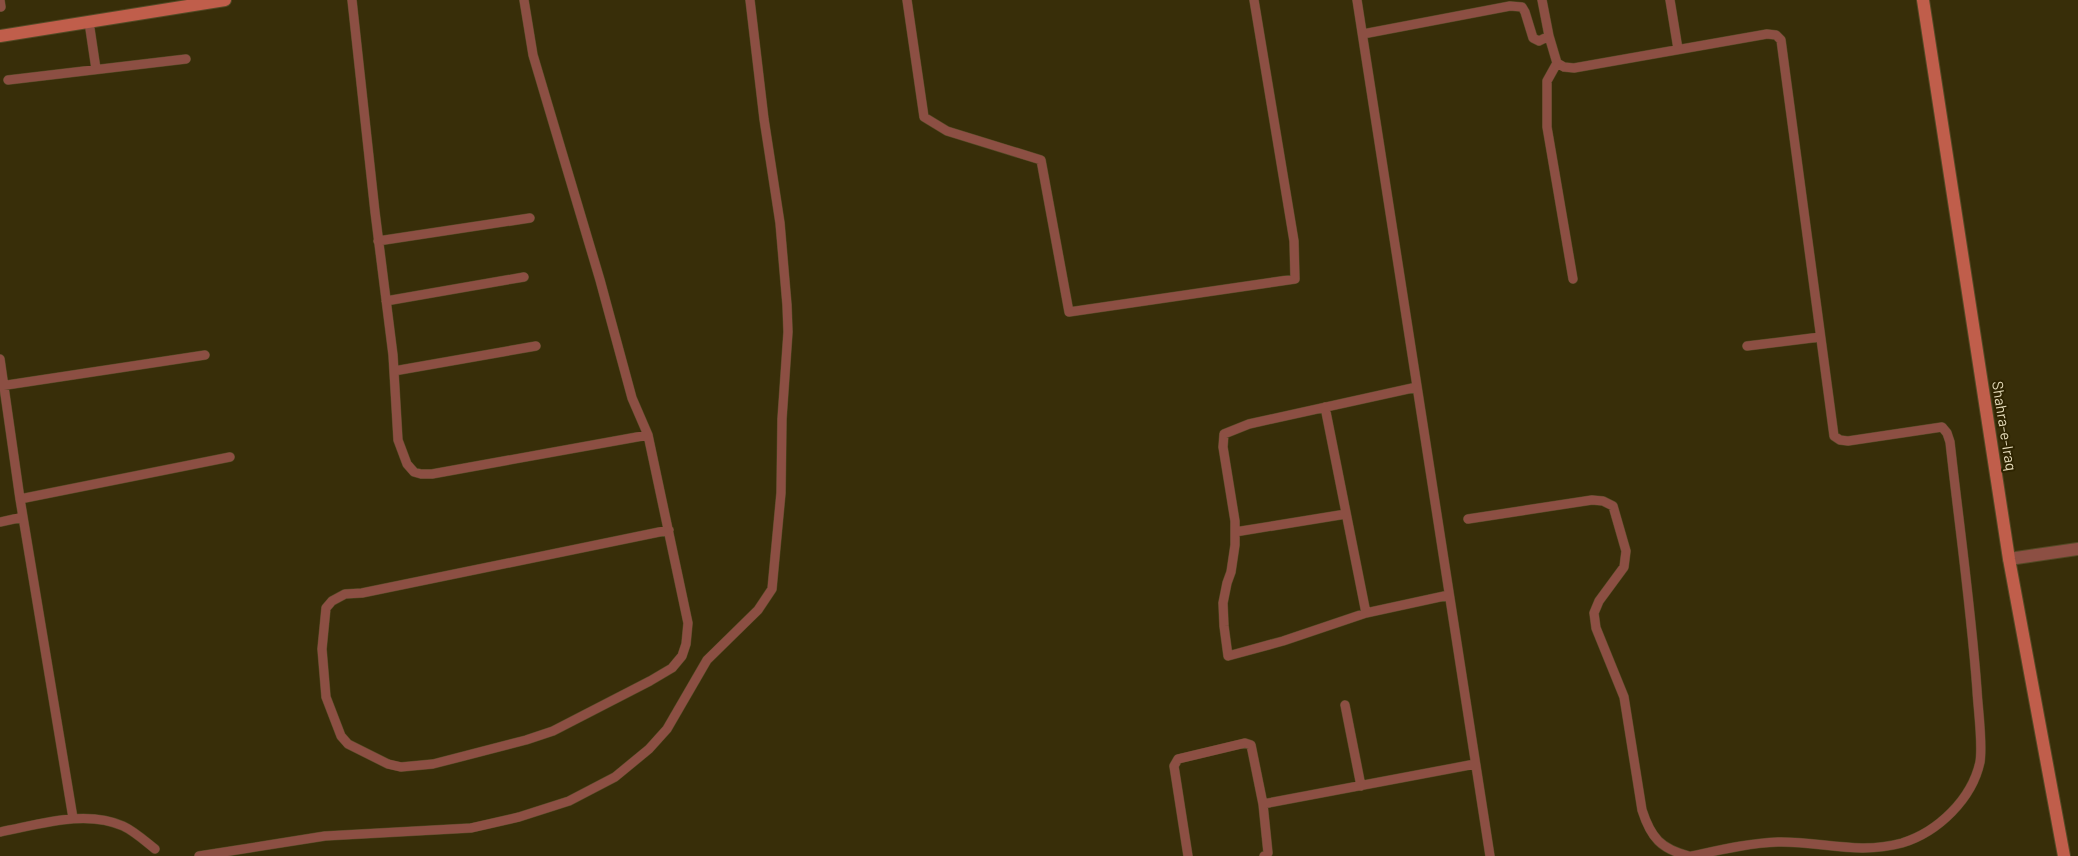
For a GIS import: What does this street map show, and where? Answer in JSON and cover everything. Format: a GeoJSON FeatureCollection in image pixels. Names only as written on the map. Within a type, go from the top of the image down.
{"type":"FeatureCollection","features":[{"type":"Feature","properties":{"kind":"street"},"geometry":{"type":"LineString","coordinates":[[0,36],[198,2],[225,0]]}},
{"type":"Feature","properties":{"kind":"street","name":"Shahra-e-Iraq"},"geometry":{"type":"LineString","coordinates":[[1923,0],[2008,559],[2064,856]]}},
{"type":"Feature","properties":{"kind":"street"},"geometry":{"type":"LineString","coordinates":[[2008,559],[2078,549]]}},
{"type":"Feature","properties":{"kind":"lane"},"geometry":{"type":"LineString","coordinates":[[352,0],[394,371],[398,440],[407,464],[414,472],[421,474],[564,451],[648,435]]}},
{"type":"Feature","properties":{"kind":"lane"},"geometry":{"type":"LineString","coordinates":[[524,0],[533,55],[600,280],[632,398],[648,435],[669,530],[688,622],[686,644],[682,656],[672,668],[553,730],[526,740],[433,764],[402,767],[388,764],[348,744],[341,736],[326,697],[323,664],[322,649],[326,608],[332,601],[345,594],[362,593],[669,530]]}},
{"type":"Feature","properties":{"kind":"lane"},"geometry":{"type":"LineString","coordinates":[[199,856],[324,836],[470,828],[519,817],[569,800],[615,777],[649,749],[667,729],[707,660],[758,610],[772,589],[781,493],[782,419],[788,332],[787,305],[780,223],[764,119],[750,0]]}},
{"type":"Feature","properties":{"kind":"lane"},"geometry":{"type":"LineString","coordinates":[[907,0],[924,117],[947,131],[1041,160],[1069,312],[1295,279],[1294,241],[1254,0]]}},
{"type":"Feature","properties":{"kind":"lane"},"geometry":{"type":"LineString","coordinates":[[1358,0],[1490,856]]}},
{"type":"Feature","properties":{"kind":"lane"},"geometry":{"type":"LineString","coordinates":[[1468,519],[1592,500],[1603,501],[1612,506],[1626,551],[1624,567],[1599,601],[1594,613],[1596,628],[1624,697],[1642,810],[1648,827],[1656,838],[1671,852],[1691,856],[1727,848],[1779,842],[1854,849],[1901,843],[1928,832],[1950,814],[1974,780],[1980,760],[1974,642],[1947,433],[1942,427],[1848,441],[1840,440],[1834,436],[1781,40],[1776,35],[1768,34],[1574,68],[1564,67],[1557,63],[1549,36],[1542,0]]}},
{"type":"Feature","properties":{"kind":"lane"},"geometry":{"type":"LineString","coordinates":[[1670,0],[1678,49]]}},
{"type":"Feature","properties":{"kind":"lane"},"geometry":{"type":"LineString","coordinates":[[1363,34],[1510,6],[1522,8],[1525,12],[1533,38],[1539,41],[1549,36]]}},
{"type":"Feature","properties":{"kind":"lane"},"geometry":{"type":"LineString","coordinates":[[89,22],[96,69]]}},
{"type":"Feature","properties":{"kind":"lane"},"geometry":{"type":"LineString","coordinates":[[8,80],[186,58]]}},
{"type":"Feature","properties":{"kind":"lane"},"geometry":{"type":"LineString","coordinates":[[1557,63],[1547,81],[1548,127],[1573,279]]}},
{"type":"Feature","properties":{"kind":"lane"},"geometry":{"type":"LineString","coordinates":[[378,242],[530,218]]}},
{"type":"Feature","properties":{"kind":"lane"},"geometry":{"type":"LineString","coordinates":[[386,301],[524,277]]}},
{"type":"Feature","properties":{"kind":"lane"},"geometry":{"type":"LineString","coordinates":[[1747,346],[1820,337]]}},
{"type":"Feature","properties":{"kind":"lane"},"geometry":{"type":"LineString","coordinates":[[394,371],[536,346]]}},
{"type":"Feature","properties":{"kind":"lane"},"geometry":{"type":"LineString","coordinates":[[2,385],[205,355]]}},
{"type":"Feature","properties":{"kind":"lane"},"geometry":{"type":"LineString","coordinates":[[0,359],[2,385],[23,518],[73,818]]}},
{"type":"Feature","properties":{"kind":"lane"},"geometry":{"type":"LineString","coordinates":[[1417,387],[1249,424],[1224,434],[1223,447],[1235,521],[1231,572],[1226,584],[1223,603],[1228,656],[1283,641],[1366,613],[1449,595]]}},
{"type":"Feature","properties":{"kind":"lane"},"geometry":{"type":"LineString","coordinates":[[1325,407],[1366,613]]}},
{"type":"Feature","properties":{"kind":"lane"},"geometry":{"type":"LineString","coordinates":[[20,499],[230,457]]}},
{"type":"Feature","properties":{"kind":"lane"},"geometry":{"type":"LineString","coordinates":[[1235,532],[1346,514]]}},
{"type":"Feature","properties":{"kind":"lane"},"geometry":{"type":"LineString","coordinates":[[0,522],[23,518]]}},
{"type":"Feature","properties":{"kind":"lane"},"geometry":{"type":"LineString","coordinates":[[1345,705],[1360,786]]}},
{"type":"Feature","properties":{"kind":"lane"},"geometry":{"type":"LineString","coordinates":[[1188,856],[1174,766],[1178,759],[1245,743],[1251,745],[1263,804],[1268,853],[1264,856]]}},
{"type":"Feature","properties":{"kind":"lane"},"geometry":{"type":"LineString","coordinates":[[1263,804],[1475,764]]}},
{"type":"Feature","properties":{"kind":"lane"},"geometry":{"type":"LineString","coordinates":[[0,832],[73,818],[98,820],[121,825],[155,849]]}}]}
